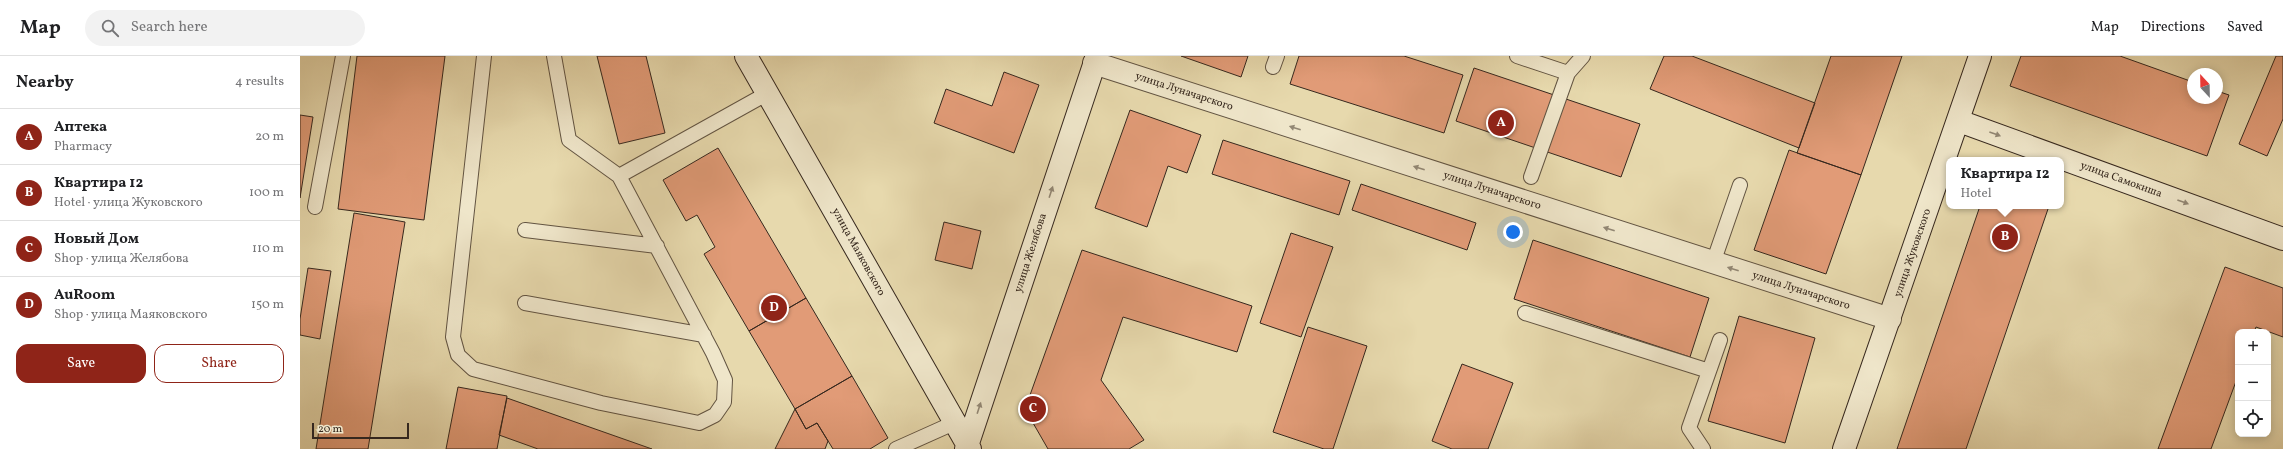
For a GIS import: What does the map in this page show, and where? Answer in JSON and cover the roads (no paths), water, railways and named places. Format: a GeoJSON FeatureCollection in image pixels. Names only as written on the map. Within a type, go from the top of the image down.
{"type":"FeatureCollection","features":[{"type":"Feature","properties":{"kind":"main road","name":"улица Жуковского"},"geometry":{"type":"LineString","coordinates":[[1946,157],[1980,56]]}},
{"type":"Feature","properties":{"kind":"main road","name":"улица Маяковского"},"geometry":{"type":"LineString","coordinates":[[748,57],[967,448]]}},
{"type":"Feature","properties":{"kind":"main road","name":"улица Луначарского"},"geometry":{"type":"LineString","coordinates":[[1096,60],[1713,263],[1890,319]]}},
{"type":"Feature","properties":{"kind":"main road","name":"улица Желябова"},"geometry":{"type":"LineString","coordinates":[[967,448],[1096,60]]}},
{"type":"Feature","properties":{"kind":"main road","name":"улица Самокиша"},"geometry":{"type":"LineString","coordinates":[[1959,121],[2058,157]]}},
{"type":"Feature","properties":{"kind":"main road","name":"улица Жуковского"},"geometry":{"type":"LineString","coordinates":[[1844,449],[1946,158]]}},
{"type":"Feature","properties":{"kind":"main road","name":"улица Самокиша"},"geometry":{"type":"LineString","coordinates":[[2064,159],[2283,239]]}},
{"type":"Feature","properties":{"kind":"lane"},"geometry":{"type":"LineString","coordinates":[[315,207],[343,56]]}},
{"type":"Feature","properties":{"kind":"lane"},"geometry":{"type":"LineString","coordinates":[[484,56],[453,337],[458,355],[473,370],[601,403],[699,423],[715,415],[724,402],[725,380],[704,335],[619,176],[569,140],[554,56]]}},
{"type":"Feature","properties":{"kind":"lane"},"geometry":{"type":"LineString","coordinates":[[1517,56],[1568,73]]}},
{"type":"Feature","properties":{"kind":"lane"},"geometry":{"type":"LineString","coordinates":[[1531,177],[1568,73],[1583,56]]}},
{"type":"Feature","properties":{"kind":"lane"},"geometry":{"type":"LineString","coordinates":[[619,176],[768,93]]}},
{"type":"Feature","properties":{"kind":"lane"},"geometry":{"type":"LineString","coordinates":[[1713,263],[1740,185]]}},
{"type":"Feature","properties":{"kind":"lane"},"geometry":{"type":"LineString","coordinates":[[525,230],[657,246]]}},
{"type":"Feature","properties":{"kind":"lane"},"geometry":{"type":"LineString","coordinates":[[525,304],[704,335]]}},
{"type":"Feature","properties":{"kind":"lane"},"geometry":{"type":"LineString","coordinates":[[1525,313],[1710,371]]}},
{"type":"Feature","properties":{"kind":"lane"},"geometry":{"type":"LineString","coordinates":[[1703,449],[1689,428],[1720,340]]}},
{"type":"Feature","properties":{"kind":"lane"},"geometry":{"type":"LineString","coordinates":[[896,449],[954,423]]}},
{"type":"Feature","properties":{"kind":"place","name":"Аптека"},"geometry":{"type":"Point","coordinates":[1501,123]}},
{"type":"Feature","properties":{"kind":"place","name":"Квартира 12"},"geometry":{"type":"Point","coordinates":[2005,237]}},
{"type":"Feature","properties":{"kind":"place","name":"AuRoom"},"geometry":{"type":"Point","coordinates":[774,308]}},
{"type":"Feature","properties":{"kind":"place","name":"Новый Дом"},"geometry":{"type":"Point","coordinates":[1033,409]}}]}
